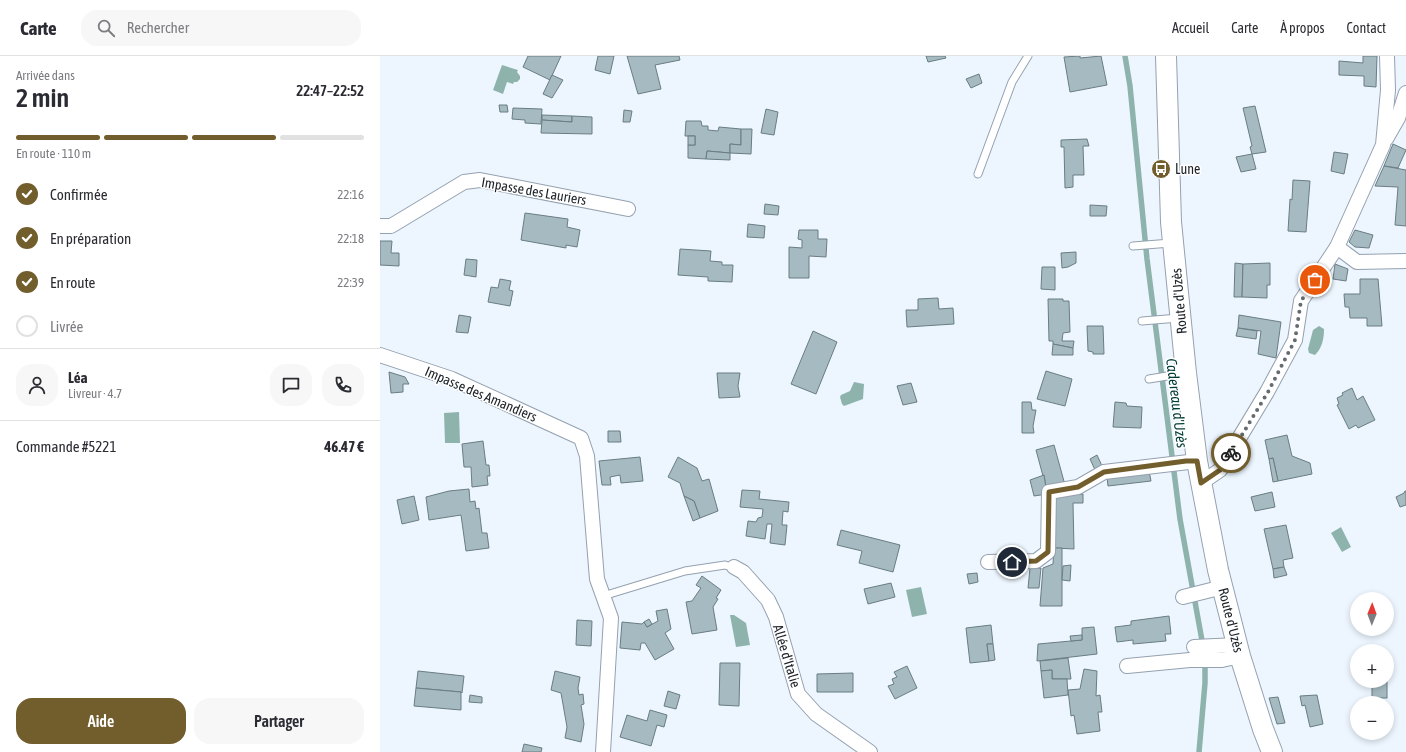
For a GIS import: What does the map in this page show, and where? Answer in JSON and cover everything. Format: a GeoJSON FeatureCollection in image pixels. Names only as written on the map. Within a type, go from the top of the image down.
{"type":"FeatureCollection","features":[{"type":"Feature","properties":{"kind":"main road","name":"Route d'Uzès"},"geometry":{"type":"LineString","coordinates":[[1166,56],[1171,222],[1165,244],[1192,461],[1201,483],[1215,589],[1233,654],[1272,752]]}},
{"type":"Feature","properties":{"kind":"street"},"geometry":{"type":"LineString","coordinates":[[1383,145],[1388,90],[1387,56]]}},
{"type":"Feature","properties":{"kind":"street"},"geometry":{"type":"LineString","coordinates":[[1201,483],[1220,470],[1268,392],[1295,340],[1301,301],[1337,247],[1383,145],[1398,118],[1406,94]]}},
{"type":"Feature","properties":{"kind":"street","name":"Impasse des Lauriers"},"geometry":{"type":"LineString","coordinates":[[380,226],[392,226],[464,182],[480,180],[628,208]]}},
{"type":"Feature","properties":{"kind":"street"},"geometry":{"type":"LineString","coordinates":[[1337,247],[1357,262],[1406,261]]}},
{"type":"Feature","properties":{"kind":"street","name":"Impasse des Amandiers"},"geometry":{"type":"LineString","coordinates":[[380,355],[452,380],[582,438],[586,456],[597,578],[603,596]]}},
{"type":"Feature","properties":{"kind":"street"},"geometry":{"type":"LineString","coordinates":[[988,562],[1036,561],[1048,552],[1049,492],[1078,487],[1104,472],[1192,461]]}},
{"type":"Feature","properties":{"kind":"street","name":"Allée d'Italie"},"geometry":{"type":"LineString","coordinates":[[732,567],[743,572],[768,600],[776,617],[798,694],[816,714],[870,752]]}},
{"type":"Feature","properties":{"kind":"street"},"geometry":{"type":"LineString","coordinates":[[1183,597],[1215,589]]}},
{"type":"Feature","properties":{"kind":"street"},"geometry":{"type":"LineString","coordinates":[[603,596],[611,618],[603,752]]}},
{"type":"Feature","properties":{"kind":"street"},"geometry":{"type":"LineString","coordinates":[[1192,654],[1212,646],[1233,654]]}},
{"type":"Feature","properties":{"kind":"street"},"geometry":{"type":"LineString","coordinates":[[1127,666],[1192,654],[1233,654]]}},
{"type":"Feature","properties":{"kind":"lane"},"geometry":{"type":"LineString","coordinates":[[978,174],[1012,82],[1028,56]]}},
{"type":"Feature","properties":{"kind":"lane"},"geometry":{"type":"LineString","coordinates":[[1133,246],[1165,244]]}},
{"type":"Feature","properties":{"kind":"lane"},"geometry":{"type":"LineString","coordinates":[[1142,321],[1173,318]]}},
{"type":"Feature","properties":{"kind":"lane"},"geometry":{"type":"LineString","coordinates":[[1149,379],[1180,374]]}},
{"type":"Feature","properties":{"kind":"lane","name":"Allée d'Italie"},"geometry":{"type":"LineString","coordinates":[[603,596],[685,572],[725,565],[732,567]]}},
{"type":"Feature","properties":{"kind":"shaded area"},"geometry":{"type":"Polygon","coordinates":[[[502,65],[518,70],[517,72],[520,76],[520,79],[513,84],[507,82],[503,94],[493,90],[502,65]]]}},
{"type":"Feature","properties":{"kind":"shaded area"},"geometry":{"type":"Polygon","coordinates":[[[1319,326],[1324,329],[1324,336],[1321,346],[1315,355],[1309,353],[1308,349],[1313,330],[1319,326]]]}},
{"type":"Feature","properties":{"kind":"shaded area"},"geometry":{"type":"Polygon","coordinates":[[[854,382],[864,384],[863,399],[844,406],[840,397],[841,395],[850,391],[854,382]]]}},
{"type":"Feature","properties":{"kind":"shaded area"},"geometry":{"type":"Polygon","coordinates":[[[459,412],[460,443],[445,443],[444,413],[459,412]]]}},
{"type":"Feature","properties":{"kind":"shaded area"},"geometry":{"type":"Polygon","coordinates":[[[1341,527],[1351,547],[1342,552],[1331,533],[1341,527]]]}},
{"type":"Feature","properties":{"kind":"shaded area"},"geometry":{"type":"Polygon","coordinates":[[[921,587],[927,614],[912,617],[906,590],[921,587]]]}},
{"type":"Feature","properties":{"kind":"shaded area"},"geometry":{"type":"Polygon","coordinates":[[[730,615],[734,615],[746,623],[750,645],[736,647],[730,615]]]}},
{"type":"Feature","properties":{"kind":"building"},"geometry":{"type":"Polygon","coordinates":[[[528,56],[561,56],[550,80],[523,67],[528,56]]]}},
{"type":"Feature","properties":{"kind":"building"},"geometry":{"type":"Polygon","coordinates":[[[598,56],[614,56],[610,74],[595,70],[598,56]]]}},
{"type":"Feature","properties":{"kind":"building"},"geometry":{"type":"Polygon","coordinates":[[[627,56],[679,56],[680,60],[655,65],[661,89],[638,94],[627,56]]]}},
{"type":"Feature","properties":{"kind":"building"},"geometry":{"type":"Polygon","coordinates":[[[926,56],[945,56],[946,58],[928,62],[926,56]]]}},
{"type":"Feature","properties":{"kind":"building"},"geometry":{"type":"Polygon","coordinates":[[[1080,56],[1080,58],[1101,56],[1107,85],[1070,92],[1064,57],[1080,56]]]}},
{"type":"Feature","properties":{"kind":"building"},"geometry":{"type":"Polygon","coordinates":[[[1363,56],[1377,56],[1376,87],[1364,86],[1364,76],[1339,75],[1339,61],[1363,63],[1363,56]]]}},
{"type":"Feature","properties":{"kind":"building"},"geometry":{"type":"Polygon","coordinates":[[[979,74],[982,83],[971,88],[966,79],[979,74]]]}},
{"type":"Feature","properties":{"kind":"building"},"geometry":{"type":"Polygon","coordinates":[[[552,75],[563,80],[552,98],[543,94],[552,75]]]}},
{"type":"Feature","properties":{"kind":"building"},"geometry":{"type":"Polygon","coordinates":[[[499,105],[507,105],[508,112],[500,112],[499,105]]]}},
{"type":"Feature","properties":{"kind":"building"},"geometry":{"type":"Polygon","coordinates":[[[1255,106],[1266,152],[1252,154],[1250,147],[1252,146],[1243,108],[1255,106]]]}},
{"type":"Feature","properties":{"kind":"building"},"geometry":{"type":"Polygon","coordinates":[[[513,108],[542,109],[541,124],[525,123],[525,120],[512,119],[513,108]]]}},
{"type":"Feature","properties":{"kind":"building"},"geometry":{"type":"Polygon","coordinates":[[[766,109],[778,112],[774,135],[761,133],[766,109]]]}},
{"type":"Feature","properties":{"kind":"building"},"geometry":{"type":"Polygon","coordinates":[[[624,110],[632,111],[630,122],[623,122],[624,110]]]}},
{"type":"Feature","properties":{"kind":"building"},"geometry":{"type":"Polygon","coordinates":[[[542,115],[572,116],[572,122],[542,120],[542,115]]]}},
{"type":"Feature","properties":{"kind":"building"},"geometry":{"type":"Polygon","coordinates":[[[572,116],[592,117],[592,134],[541,133],[542,120],[572,122],[572,116]]]}},
{"type":"Feature","properties":{"kind":"building"},"geometry":{"type":"Polygon","coordinates":[[[686,121],[701,121],[702,126],[708,126],[708,130],[718,131],[719,127],[741,129],[741,145],[730,144],[730,153],[707,151],[706,159],[688,158],[688,145],[695,145],[695,136],[685,136],[686,121]]]}},
{"type":"Feature","properties":{"kind":"building"},"geometry":{"type":"Polygon","coordinates":[[[741,129],[752,129],[751,154],[730,153],[730,144],[741,145],[741,129]]]}},
{"type":"Feature","properties":{"kind":"building"},"geometry":{"type":"Polygon","coordinates":[[[688,136],[695,136],[695,145],[688,145],[688,136]]]}},
{"type":"Feature","properties":{"kind":"building"},"geometry":{"type":"Polygon","coordinates":[[[1087,139],[1089,146],[1083,146],[1084,175],[1073,175],[1073,187],[1065,188],[1064,147],[1061,147],[1061,140],[1087,139]]]}},
{"type":"Feature","properties":{"kind":"building"},"geometry":{"type":"Polygon","coordinates":[[[1393,144],[1406,150],[1398,168],[1384,166],[1393,144]]]}},
{"type":"Feature","properties":{"kind":"building"},"geometry":{"type":"Polygon","coordinates":[[[707,151],[730,153],[730,160],[706,159],[707,151]]]}},
{"type":"Feature","properties":{"kind":"building"},"geometry":{"type":"Polygon","coordinates":[[[1334,152],[1348,154],[1344,174],[1331,171],[1334,152]]]}},
{"type":"Feature","properties":{"kind":"building"},"geometry":{"type":"Polygon","coordinates":[[[1252,154],[1256,169],[1241,172],[1236,157],[1252,154]]]}},
{"type":"Feature","properties":{"kind":"building"},"geometry":{"type":"Polygon","coordinates":[[[1384,166],[1406,170],[1406,226],[1395,225],[1398,187],[1375,186],[1384,166]]]}},
{"type":"Feature","properties":{"kind":"building"},"geometry":{"type":"Polygon","coordinates":[[[1293,180],[1310,181],[1306,232],[1288,231],[1293,180]]]}},
{"type":"Feature","properties":{"kind":"building"},"geometry":{"type":"Polygon","coordinates":[[[765,204],[779,206],[778,215],[764,214],[765,204]]]}},
{"type":"Feature","properties":{"kind":"building"},"geometry":{"type":"Polygon","coordinates":[[[1090,205],[1107,206],[1106,216],[1090,216],[1090,205]]]}},
{"type":"Feature","properties":{"kind":"building"},"geometry":{"type":"Polygon","coordinates":[[[525,213],[568,219],[567,227],[580,230],[577,247],[566,245],[566,248],[521,240],[525,213]]]}},
{"type":"Feature","properties":{"kind":"building"},"geometry":{"type":"Polygon","coordinates":[[[748,224],[765,226],[764,238],[747,237],[748,224]]]}},
{"type":"Feature","properties":{"kind":"building"},"geometry":{"type":"Polygon","coordinates":[[[799,230],[818,230],[818,239],[827,239],[826,257],[809,256],[809,278],[789,278],[789,247],[802,248],[802,240],[798,239],[799,230]]]}},
{"type":"Feature","properties":{"kind":"building"},"geometry":{"type":"Polygon","coordinates":[[[1355,230],[1373,235],[1369,248],[1355,247],[1349,242],[1355,230]]]}},
{"type":"Feature","properties":{"kind":"building"},"geometry":{"type":"Polygon","coordinates":[[[380,241],[392,241],[391,253],[399,253],[399,266],[380,265],[380,241]]]}},
{"type":"Feature","properties":{"kind":"building"},"geometry":{"type":"Polygon","coordinates":[[[680,249],[711,251],[710,261],[722,262],[722,265],[733,265],[732,282],[708,281],[708,277],[678,275],[680,249]]]}},
{"type":"Feature","properties":{"kind":"building"},"geometry":{"type":"Polygon","coordinates":[[[1076,252],[1076,263],[1062,268],[1061,253],[1076,252]]]}},
{"type":"Feature","properties":{"kind":"building"},"geometry":{"type":"Polygon","coordinates":[[[466,259],[477,260],[476,277],[464,275],[466,259]]]}},
{"type":"Feature","properties":{"kind":"building"},"geometry":{"type":"Polygon","coordinates":[[[1235,263],[1243,264],[1242,297],[1234,297],[1235,263]]]}},
{"type":"Feature","properties":{"kind":"building"},"geometry":{"type":"Polygon","coordinates":[[[1270,263],[1270,285],[1267,285],[1267,298],[1242,297],[1243,264],[1270,263]]]}},
{"type":"Feature","properties":{"kind":"building"},"geometry":{"type":"Polygon","coordinates":[[[1335,264],[1348,269],[1346,281],[1333,279],[1335,264]]]}},
{"type":"Feature","properties":{"kind":"building"},"geometry":{"type":"Polygon","coordinates":[[[1042,267],[1055,267],[1055,290],[1041,289],[1042,267]]]}},
{"type":"Feature","properties":{"kind":"building"},"geometry":{"type":"Polygon","coordinates":[[[500,279],[511,281],[509,290],[513,291],[510,306],[488,302],[491,287],[498,288],[500,279]]]}},
{"type":"Feature","properties":{"kind":"building"},"geometry":{"type":"Polygon","coordinates":[[[1360,279],[1378,279],[1382,326],[1367,326],[1367,318],[1350,318],[1349,307],[1345,307],[1344,294],[1360,294],[1360,279]]]}},
{"type":"Feature","properties":{"kind":"building"},"geometry":{"type":"Polygon","coordinates":[[[938,298],[939,309],[953,308],[954,324],[907,327],[906,310],[918,310],[918,299],[938,298]]]}},
{"type":"Feature","properties":{"kind":"building"},"geometry":{"type":"Polygon","coordinates":[[[1048,299],[1063,299],[1063,301],[1069,301],[1070,332],[1063,333],[1062,341],[1074,341],[1073,348],[1053,344],[1053,341],[1049,341],[1048,299]]]}},
{"type":"Feature","properties":{"kind":"building"},"geometry":{"type":"Polygon","coordinates":[[[459,315],[471,317],[468,333],[456,332],[459,315]]]}},
{"type":"Feature","properties":{"kind":"building"},"geometry":{"type":"Polygon","coordinates":[[[1239,315],[1281,322],[1276,358],[1258,354],[1261,331],[1238,328],[1239,315]]]}},
{"type":"Feature","properties":{"kind":"building"},"geometry":{"type":"Polygon","coordinates":[[[1087,326],[1103,326],[1104,354],[1093,354],[1093,352],[1088,351],[1087,326]]]}},
{"type":"Feature","properties":{"kind":"building"},"geometry":{"type":"Polygon","coordinates":[[[1238,328],[1257,331],[1256,339],[1236,336],[1238,328]]]}},
{"type":"Feature","properties":{"kind":"building"},"geometry":{"type":"Polygon","coordinates":[[[813,331],[837,342],[816,394],[791,384],[813,331]]]}},
{"type":"Feature","properties":{"kind":"building"},"geometry":{"type":"Polygon","coordinates":[[[1053,344],[1073,348],[1073,355],[1052,355],[1053,344]]]}},
{"type":"Feature","properties":{"kind":"building"},"geometry":{"type":"Polygon","coordinates":[[[1046,371],[1072,379],[1065,406],[1037,399],[1046,371]]]}},
{"type":"Feature","properties":{"kind":"building"},"geometry":{"type":"Polygon","coordinates":[[[389,372],[405,377],[409,384],[403,384],[403,392],[391,393],[389,372]]]}},
{"type":"Feature","properties":{"kind":"building"},"geometry":{"type":"Polygon","coordinates":[[[717,373],[740,373],[738,386],[740,397],[719,398],[717,373]]]}},
{"type":"Feature","properties":{"kind":"building"},"geometry":{"type":"Polygon","coordinates":[[[911,383],[917,402],[903,405],[897,386],[911,383]]]}},
{"type":"Feature","properties":{"kind":"building"},"geometry":{"type":"Polygon","coordinates":[[[1352,388],[1357,400],[1363,396],[1375,420],[1358,428],[1356,425],[1349,429],[1337,405],[1339,404],[1337,398],[1343,395],[1342,393],[1352,388]]]}},
{"type":"Feature","properties":{"kind":"building"},"geometry":{"type":"Polygon","coordinates":[[[1022,402],[1031,402],[1032,410],[1036,410],[1033,426],[1034,433],[1022,433],[1022,402]]]}},
{"type":"Feature","properties":{"kind":"building"},"geometry":{"type":"Polygon","coordinates":[[[1115,402],[1126,403],[1127,406],[1142,407],[1141,428],[1113,427],[1115,402]]]}},
{"type":"Feature","properties":{"kind":"building"},"geometry":{"type":"Polygon","coordinates":[[[608,431],[620,431],[621,442],[608,442],[608,431]]]}},
{"type":"Feature","properties":{"kind":"building"},"geometry":{"type":"Polygon","coordinates":[[[1287,435],[1292,456],[1310,463],[1312,474],[1278,481],[1273,458],[1269,459],[1265,440],[1287,435]]]}},
{"type":"Feature","properties":{"kind":"building"},"geometry":{"type":"Polygon","coordinates":[[[483,441],[486,465],[489,465],[490,476],[487,476],[488,485],[472,487],[471,467],[464,467],[462,444],[483,441]]]}},
{"type":"Feature","properties":{"kind":"building"},"geometry":{"type":"Polygon","coordinates":[[[1054,445],[1065,485],[1046,488],[1044,475],[1043,476],[1036,450],[1054,445]]]}},
{"type":"Feature","properties":{"kind":"building"},"geometry":{"type":"Polygon","coordinates":[[[1097,455],[1103,468],[1096,472],[1090,459],[1097,455]]]}},
{"type":"Feature","properties":{"kind":"building"},"geometry":{"type":"Polygon","coordinates":[[[640,457],[643,481],[621,483],[620,475],[610,477],[611,485],[602,485],[599,461],[640,457]]]}},
{"type":"Feature","properties":{"kind":"building"},"geometry":{"type":"Polygon","coordinates":[[[678,457],[697,468],[702,481],[709,479],[718,511],[700,518],[694,501],[684,496],[680,483],[668,477],[678,457]]]}},
{"type":"Feature","properties":{"kind":"building"},"geometry":{"type":"Polygon","coordinates":[[[1273,458],[1278,481],[1273,482],[1269,459],[1273,458]]]}},
{"type":"Feature","properties":{"kind":"building"},"geometry":{"type":"Polygon","coordinates":[[[1149,471],[1151,481],[1108,486],[1107,477],[1149,471]]]}},
{"type":"Feature","properties":{"kind":"building"},"geometry":{"type":"Polygon","coordinates":[[[1044,475],[1047,494],[1034,496],[1030,480],[1044,475]]]}},
{"type":"Feature","properties":{"kind":"building"},"geometry":{"type":"Polygon","coordinates":[[[469,489],[470,502],[475,501],[476,509],[479,508],[482,533],[487,533],[489,548],[466,551],[461,515],[429,520],[426,497],[449,491],[469,489]]]}},
{"type":"Feature","properties":{"kind":"building"},"geometry":{"type":"Polygon","coordinates":[[[742,490],[760,491],[759,499],[789,502],[788,512],[783,511],[782,525],[787,525],[785,545],[770,543],[772,524],[767,524],[765,539],[746,536],[748,521],[756,522],[758,518],[762,517],[763,509],[740,507],[742,490]]]}},
{"type":"Feature","properties":{"kind":"building"},"geometry":{"type":"Polygon","coordinates":[[[1405,491],[1406,505],[1400,507],[1396,497],[1405,491]]]}},
{"type":"Feature","properties":{"kind":"building"},"geometry":{"type":"Polygon","coordinates":[[[1272,492],[1275,507],[1255,511],[1251,497],[1272,492]]]}},
{"type":"Feature","properties":{"kind":"building"},"geometry":{"type":"Polygon","coordinates":[[[1083,494],[1083,503],[1073,503],[1074,549],[1054,548],[1054,496],[1083,494]]]}},
{"type":"Feature","properties":{"kind":"building"},"geometry":{"type":"Polygon","coordinates":[[[414,496],[419,520],[402,524],[397,500],[414,496]]]}},
{"type":"Feature","properties":{"kind":"building"},"geometry":{"type":"Polygon","coordinates":[[[684,496],[694,501],[700,518],[693,521],[684,496]]]}},
{"type":"Feature","properties":{"kind":"building"},"geometry":{"type":"Polygon","coordinates":[[[1286,525],[1293,558],[1283,560],[1284,567],[1273,569],[1264,529],[1286,525]]]}},
{"type":"Feature","properties":{"kind":"building"},"geometry":{"type":"Polygon","coordinates":[[[841,530],[900,545],[893,572],[859,563],[862,551],[837,545],[841,530]]]}},
{"type":"Feature","properties":{"kind":"building"},"geometry":{"type":"Polygon","coordinates":[[[1054,548],[1062,548],[1062,606],[1040,606],[1043,568],[1053,564],[1054,548]]]}},
{"type":"Feature","properties":{"kind":"building"},"geometry":{"type":"Polygon","coordinates":[[[1071,565],[1070,581],[1062,580],[1063,566],[1071,565]]]}},
{"type":"Feature","properties":{"kind":"building"},"geometry":{"type":"Polygon","coordinates":[[[1284,567],[1287,575],[1274,578],[1273,569],[1284,567]]]}},
{"type":"Feature","properties":{"kind":"building"},"geometry":{"type":"Polygon","coordinates":[[[1030,568],[1041,568],[1039,588],[1028,588],[1030,568]]]}},
{"type":"Feature","properties":{"kind":"building"},"geometry":{"type":"Polygon","coordinates":[[[977,573],[978,582],[969,584],[967,574],[977,573]]]}},
{"type":"Feature","properties":{"kind":"building"},"geometry":{"type":"Polygon","coordinates":[[[702,576],[721,590],[713,607],[717,630],[692,634],[686,602],[692,601],[701,588],[696,585],[702,576]]]}},
{"type":"Feature","properties":{"kind":"building"},"geometry":{"type":"Polygon","coordinates":[[[891,583],[895,597],[868,604],[864,589],[891,583]]]}},
{"type":"Feature","properties":{"kind":"building"},"geometry":{"type":"Polygon","coordinates":[[[667,609],[671,629],[665,633],[674,649],[655,660],[645,643],[641,643],[640,650],[620,648],[622,622],[642,624],[644,622],[647,627],[658,621],[656,611],[667,609]]]}},
{"type":"Feature","properties":{"kind":"building"},"geometry":{"type":"Polygon","coordinates":[[[1169,616],[1171,634],[1165,634],[1166,641],[1133,644],[1133,640],[1117,642],[1115,627],[1131,625],[1131,621],[1169,616]]]}},
{"type":"Feature","properties":{"kind":"building"},"geometry":{"type":"Polygon","coordinates":[[[649,619],[652,624],[647,627],[644,622],[649,619]]]}},
{"type":"Feature","properties":{"kind":"building"},"geometry":{"type":"Polygon","coordinates":[[[577,620],[592,621],[591,646],[576,645],[577,620]]]}},
{"type":"Feature","properties":{"kind":"building"},"geometry":{"type":"Polygon","coordinates":[[[991,625],[993,644],[987,644],[989,661],[970,663],[966,628],[991,625]]]}},
{"type":"Feature","properties":{"kind":"building"},"geometry":{"type":"Polygon","coordinates":[[[1094,627],[1097,654],[1037,661],[1038,644],[1082,640],[1082,628],[1094,627]]]}},
{"type":"Feature","properties":{"kind":"building"},"geometry":{"type":"Polygon","coordinates":[[[1082,635],[1082,640],[1071,641],[1070,636],[1082,635]]]}},
{"type":"Feature","properties":{"kind":"building"},"geometry":{"type":"Polygon","coordinates":[[[987,644],[993,644],[995,660],[989,661],[987,644]]]}},
{"type":"Feature","properties":{"kind":"building"},"geometry":{"type":"Polygon","coordinates":[[[1068,658],[1071,679],[1052,679],[1052,670],[1041,671],[1040,661],[1068,658]]]}},
{"type":"Feature","properties":{"kind":"building"},"geometry":{"type":"Polygon","coordinates":[[[720,663],[740,663],[739,706],[719,705],[720,663]]]}},
{"type":"Feature","properties":{"kind":"building"},"geometry":{"type":"Polygon","coordinates":[[[907,666],[917,688],[895,699],[888,686],[894,684],[892,679],[897,677],[894,672],[907,666]]]}},
{"type":"Feature","properties":{"kind":"building"},"geometry":{"type":"Polygon","coordinates":[[[1084,669],[1097,671],[1096,696],[1100,695],[1102,712],[1098,712],[1100,731],[1077,734],[1074,715],[1071,716],[1068,690],[1080,689],[1084,669]]]}},
{"type":"Feature","properties":{"kind":"building"},"geometry":{"type":"Polygon","coordinates":[[[1052,670],[1052,679],[1067,679],[1068,695],[1044,698],[1041,671],[1052,670]]]}},
{"type":"Feature","properties":{"kind":"building"},"geometry":{"type":"Polygon","coordinates":[[[418,671],[464,676],[462,693],[416,688],[418,671]]]}},
{"type":"Feature","properties":{"kind":"building"},"geometry":{"type":"Polygon","coordinates":[[[555,671],[580,677],[578,688],[579,695],[583,694],[584,704],[581,705],[584,724],[581,742],[565,738],[567,727],[561,693],[551,690],[555,671]]]}},
{"type":"Feature","properties":{"kind":"building"},"geometry":{"type":"Polygon","coordinates":[[[853,673],[853,692],[817,692],[817,674],[853,673]]]}},
{"type":"Feature","properties":{"kind":"building"},"geometry":{"type":"Polygon","coordinates":[[[416,688],[461,692],[461,710],[414,706],[416,688]]]}},
{"type":"Feature","properties":{"kind":"building"},"geometry":{"type":"Polygon","coordinates":[[[1372,688],[1387,688],[1387,696],[1372,696],[1372,688]]]}},
{"type":"Feature","properties":{"kind":"building"},"geometry":{"type":"Polygon","coordinates":[[[668,691],[680,695],[676,709],[664,706],[668,691]]]}},
{"type":"Feature","properties":{"kind":"building"},"geometry":{"type":"Polygon","coordinates":[[[470,695],[482,697],[482,703],[469,702],[470,695]]]}},
{"type":"Feature","properties":{"kind":"building"},"geometry":{"type":"Polygon","coordinates":[[[1317,695],[1323,724],[1310,727],[1305,705],[1302,706],[1300,696],[1317,695]]]}},
{"type":"Feature","properties":{"kind":"building"},"geometry":{"type":"Polygon","coordinates":[[[1278,697],[1285,723],[1277,724],[1269,698],[1278,697]]]}},
{"type":"Feature","properties":{"kind":"building"},"geometry":{"type":"Polygon","coordinates":[[[650,710],[667,715],[664,727],[657,725],[651,746],[620,737],[627,715],[647,721],[650,710]]]}},
{"type":"Feature","properties":{"kind":"building"},"geometry":{"type":"Polygon","coordinates":[[[524,744],[542,748],[541,752],[522,752],[524,744]]]}},
{"type":"Feature","properties":{"kind":"waterway","name":"Cadereau d'Uzès"},"geometry":{"type":"LineString","coordinates":[[1125,56],[1130,86],[1147,259],[1180,519],[1203,646]]}},
{"type":"Feature","properties":{"kind":"waterway","name":"Cadereau d'Uzès"},"geometry":{"type":"LineString","coordinates":[[1199,752],[1205,683],[1205,661]]}},
{"type":"Feature","properties":{"kind":"way so far"},"geometry":{"type":"LineString","coordinates":[[1231,453],[1268,392],[1295,340],[1301,301],[1315,280]]}},
{"type":"Feature","properties":{"kind":"place","name":"Lune"},"geometry":{"type":"Point","coordinates":[1161,169]}},
{"type":"Feature","properties":{"kind":"route"},"geometry":{"type":"LineString","coordinates":[[1012,562],[1036,561],[1048,552],[1049,492],[1078,487],[1104,472],[1186,461],[1197,461],[1201,483],[1220,470],[1231,453]]}}]}
